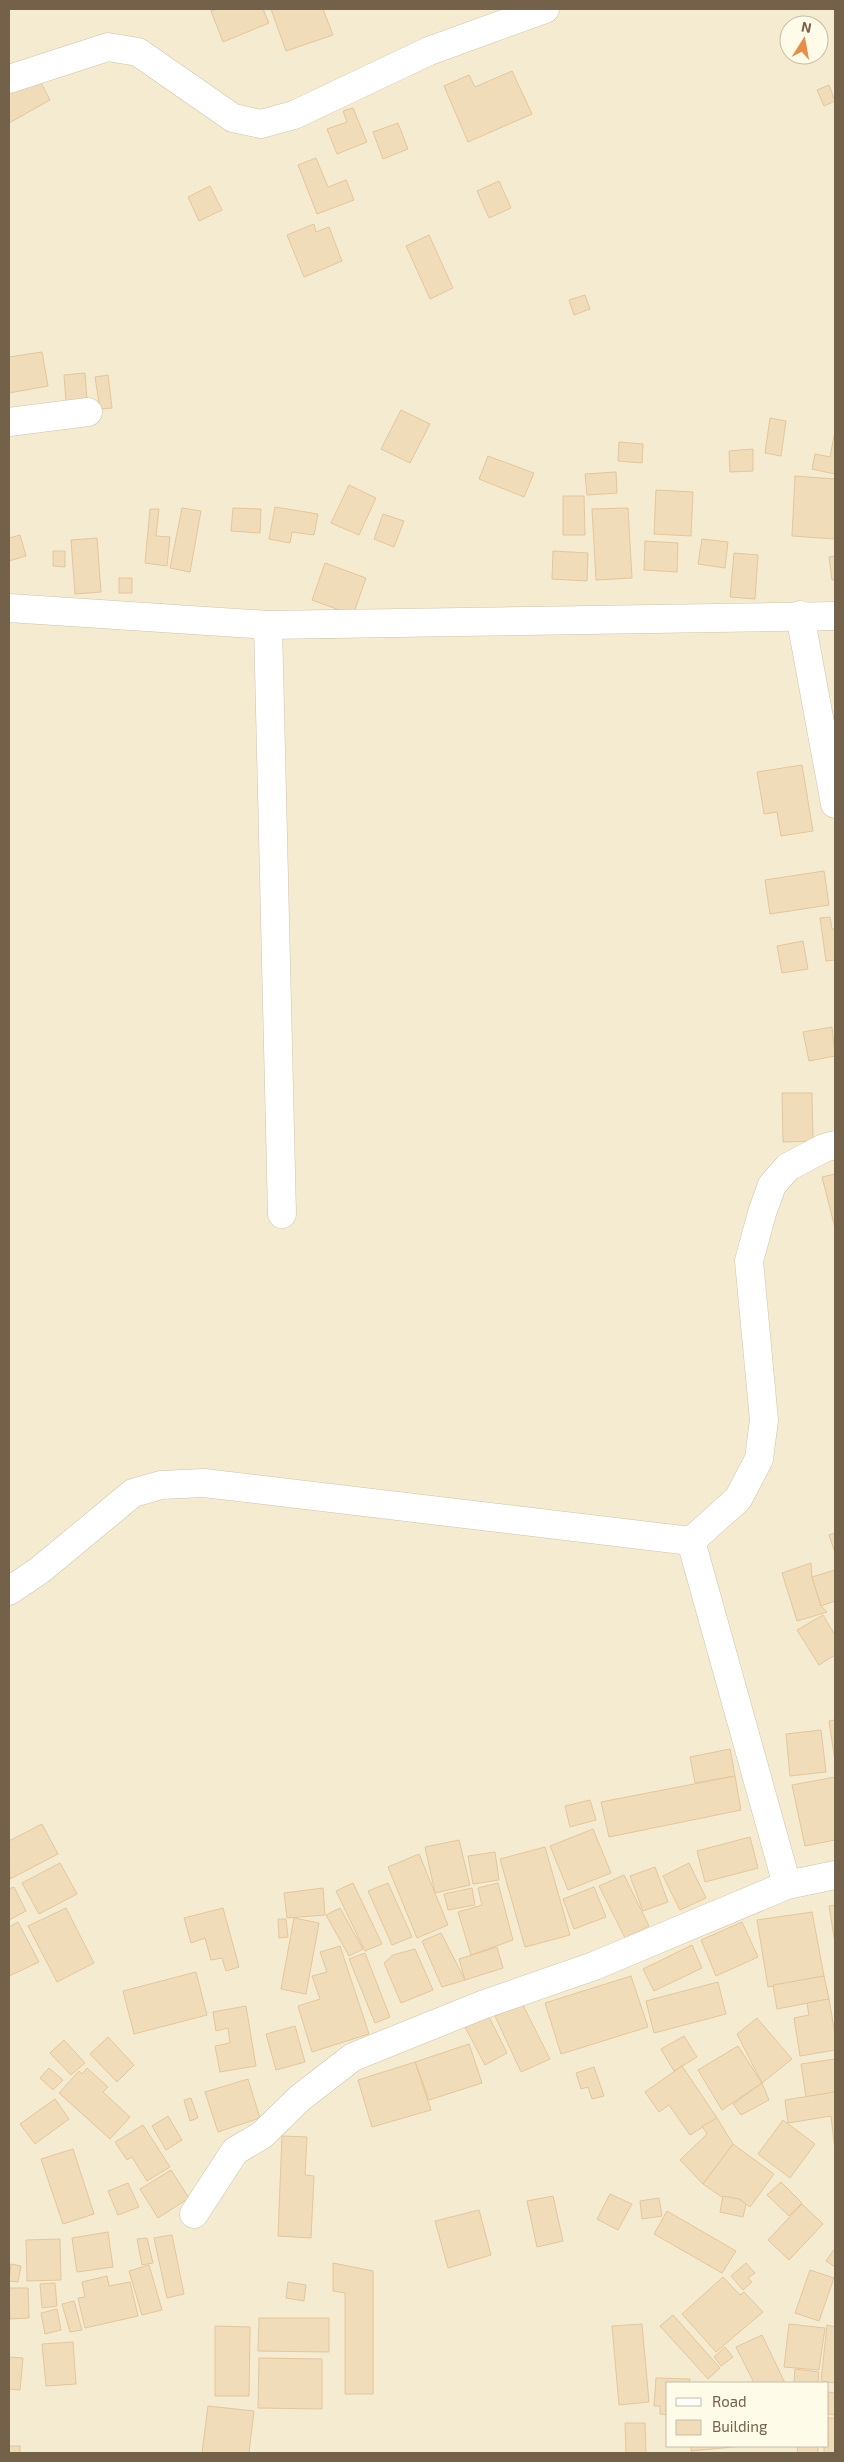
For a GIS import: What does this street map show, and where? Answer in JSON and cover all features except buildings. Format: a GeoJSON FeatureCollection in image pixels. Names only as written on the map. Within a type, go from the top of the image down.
{"type":"FeatureCollection","features":[{"type":"Feature","properties":{"kind":"street"},"geometry":{"type":"LineString","coordinates":[[9,79],[108,47],[138,52],[233,118],[261,124],[294,114],[429,51],[545,9]]}},
{"type":"Feature","properties":{"kind":"street"},"geometry":{"type":"LineString","coordinates":[[9,422],[88,412]]}},
{"type":"Feature","properties":{"kind":"street"},"geometry":{"type":"LineString","coordinates":[[9,608],[268,625],[800,615],[835,616]]}},
{"type":"Feature","properties":{"kind":"street"},"geometry":{"type":"LineString","coordinates":[[800,615],[835,804]]}},
{"type":"Feature","properties":{"kind":"street"},"geometry":{"type":"LineString","coordinates":[[268,625],[282,1214]]}},
{"type":"Feature","properties":{"kind":"street"},"geometry":{"type":"LineString","coordinates":[[9,1591],[40,1570],[133,1493],[162,1485],[204,1483],[691,1541],[738,1499],[759,1459],[764,1420],[749,1261],[772,1185],[788,1168],[824,1148],[835,1145]]}},
{"type":"Feature","properties":{"kind":"street"},"geometry":{"type":"LineString","coordinates":[[691,1541],[787,1885]]}},
{"type":"Feature","properties":{"kind":"street"},"geometry":{"type":"LineString","coordinates":[[194,2214],[235,2151],[262,2135],[300,2098],[353,2057],[482,2005],[594,1966],[787,1885],[835,1875]]}},
{"type":"Feature","properties":{"kind":"shaded area"},"geometry":{"type":"Polygon","coordinates":[[[9,9],[835,9],[835,2453],[9,2453],[9,9]]]}}]}
